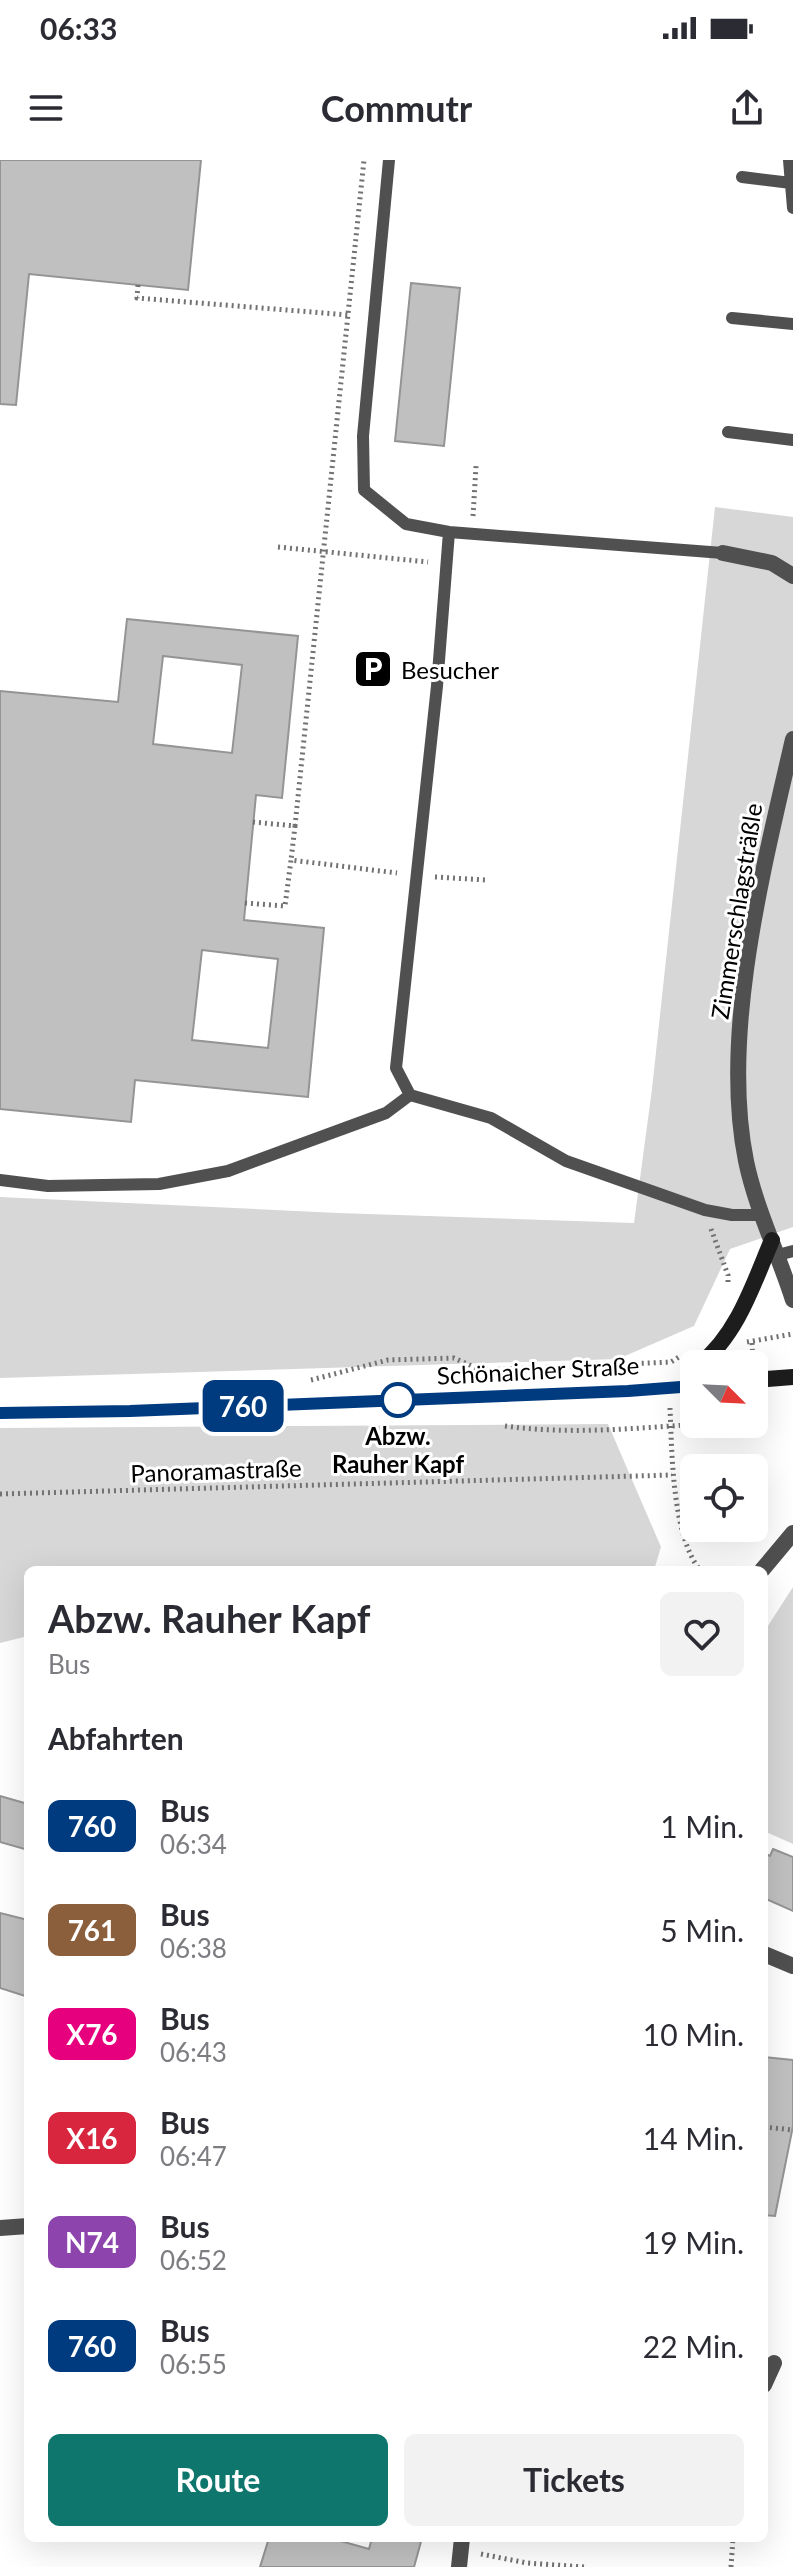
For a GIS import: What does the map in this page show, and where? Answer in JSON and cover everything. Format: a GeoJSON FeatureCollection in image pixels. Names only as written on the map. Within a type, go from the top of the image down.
{"type":"FeatureCollection","features":[{"type":"Feature","properties":{"kind":"main road"},"geometry":{"type":"LineString","coordinates":[[713,1350],[724,1339],[781,1249]]}},
{"type":"Feature","properties":{"kind":"main road"},"geometry":{"type":"LineString","coordinates":[[768,1379],[793,1377]]}},
{"type":"Feature","properties":{"kind":"main road"},"geometry":{"type":"LineString","coordinates":[[669,1388],[680,1380]]}},
{"type":"Feature","properties":{"kind":"main road","name":"Schönaicher Straße"},"geometry":{"type":"LineString","coordinates":[[0,1413],[130,1411],[680,1387]]}},
{"type":"Feature","properties":{"kind":"street"},"geometry":{"type":"LineString","coordinates":[[723,553],[772,563],[793,576]]}},
{"type":"Feature","properties":{"kind":"street","name":"Zimmerschlagsträßle"},"geometry":{"type":"LineString","coordinates":[[793,739],[752,935],[741,1015],[739,1099],[746,1160],[760,1215],[781,1249],[793,1300]]}},
{"type":"Feature","properties":{"kind":"street"},"geometry":{"type":"LineString","coordinates":[[765,1566],[793,1533]]}},
{"type":"Feature","properties":{"kind":"street"},"geometry":{"type":"LineString","coordinates":[[768,1956],[793,1966]]}},
{"type":"Feature","properties":{"kind":"street"},"geometry":{"type":"LineString","coordinates":[[0,2228],[24,2226]]}},
{"type":"Feature","properties":{"kind":"street"},"geometry":{"type":"LineString","coordinates":[[768,2376],[774,2363]]}},
{"type":"Feature","properties":{"kind":"lane"},"geometry":{"type":"LineString","coordinates":[[389,160],[363,436],[364,490],[406,524],[449,532],[723,553]]}},
{"type":"Feature","properties":{"kind":"lane"},"geometry":{"type":"LineString","coordinates":[[789,160],[793,208]]}},
{"type":"Feature","properties":{"kind":"lane"},"geometry":{"type":"LineString","coordinates":[[742,177],[791,183]]}},
{"type":"Feature","properties":{"kind":"lane"},"geometry":{"type":"LineString","coordinates":[[732,318],[793,324]]}},
{"type":"Feature","properties":{"kind":"lane"},"geometry":{"type":"LineString","coordinates":[[728,432],[793,440]]}},
{"type":"Feature","properties":{"kind":"lane"},"geometry":{"type":"LineString","coordinates":[[449,532],[437,686],[396,1068],[410,1095],[491,1118],[566,1161],[705,1210],[732,1215],[760,1215]]}},
{"type":"Feature","properties":{"kind":"lane"},"geometry":{"type":"LineString","coordinates":[[0,1180],[48,1186],[159,1184],[228,1171],[386,1113],[410,1095]]}},
{"type":"Feature","properties":{"kind":"path"},"geometry":{"type":"LineString","coordinates":[[245,903],[285,906],[364,160]]}},
{"type":"Feature","properties":{"kind":"path"},"geometry":{"type":"LineString","coordinates":[[138,285],[137,298],[374,317]]}},
{"type":"Feature","properties":{"kind":"path"},"geometry":{"type":"LineString","coordinates":[[278,547],[368,555]]}},
{"type":"Feature","properties":{"kind":"path"},"geometry":{"type":"LineString","coordinates":[[253,822],[295,826]]}},
{"type":"Feature","properties":{"kind":"path"},"geometry":{"type":"LineString","coordinates":[[291,860],[486,880]]}},
{"type":"Feature","properties":{"kind":"path"},"geometry":{"type":"LineString","coordinates":[[705,1210],[728,1275],[728,1297]]}},
{"type":"Feature","properties":{"kind":"path"},"geometry":{"type":"LineString","coordinates":[[752,1350],[752,1343],[793,1334]]}},
{"type":"Feature","properties":{"kind":"path"},"geometry":{"type":"LineString","coordinates":[[505,1426],[594,1431],[680,1425]]}},
{"type":"Feature","properties":{"kind":"path"},"geometry":{"type":"LineString","coordinates":[[671,1426],[672,1475],[689,1557],[697,1566]]}},
{"type":"Feature","properties":{"kind":"path","name":"Panoramastraße"},"geometry":{"type":"LineString","coordinates":[[0,1494],[672,1475]]}},
{"type":"Feature","properties":{"kind":"path"},"geometry":{"type":"LineString","coordinates":[[768,2127],[793,2130]]}},
{"type":"Feature","properties":{"kind":"path"},"geometry":{"type":"LineString","coordinates":[[731,2567],[733,2542]]}},
{"type":"Feature","properties":{"kind":"path"},"geometry":{"type":"LineString","coordinates":[[460,2552],[527,2563],[584,2567]]}},
{"type":"Feature","properties":{"kind":"shaded area"},"geometry":{"type":"Polygon","coordinates":[[[715,507],[793,517],[793,1227],[730,1249],[694,1326],[618,1359],[0,1378],[0,1197],[634,1223],[652,1089],[715,507]]]}},
{"type":"Feature","properties":{"kind":"shaded area"},"geometry":{"type":"Polygon","coordinates":[[[608,1424],[661,1547],[655,1566],[24,1566],[24,1637],[0,1643],[0,1428],[608,1424]]]}},
{"type":"Feature","properties":{"kind":"shaded area"},"geometry":{"type":"Polygon","coordinates":[[[793,1587],[793,1844],[768,1833],[768,1626],[793,1587]]]}},
{"type":"Feature","properties":{"kind":"building"},"geometry":{"type":"Polygon","coordinates":[[[0,160],[201,160],[188,290],[29,274],[16,405],[0,404],[0,160]]]}},
{"type":"Feature","properties":{"kind":"building"},"geometry":{"type":"Polygon","coordinates":[[[411,283],[460,288],[444,446],[395,441],[411,283]]]}},
{"type":"Feature","properties":{"kind":"building"},"geometry":{"type":"Polygon","coordinates":[[[127,619],[298,636],[282,798],[256,795],[244,920],[324,928],[308,1097],[135,1080],[131,1122],[0,1109],[0,691],[118,702],[127,619]],[[163,656],[153,744],[232,753],[242,665],[163,656]],[[202,950],[192,1040],[268,1048],[278,959],[202,950]]]}},
{"type":"Feature","properties":{"kind":"building"},"geometry":{"type":"Polygon","coordinates":[[[0,1796],[24,1803],[24,1849],[0,1842],[0,1796]]]}},
{"type":"Feature","properties":{"kind":"building"},"geometry":{"type":"Polygon","coordinates":[[[773,1849],[793,1857],[793,1911],[768,1900],[773,1849]]]}},
{"type":"Feature","properties":{"kind":"building"},"geometry":{"type":"Polygon","coordinates":[[[0,1913],[24,1919],[24,1996],[0,1988],[0,1913]]]}},
{"type":"Feature","properties":{"kind":"building"},"geometry":{"type":"Polygon","coordinates":[[[768,2057],[793,2060],[793,2126],[775,2216],[768,2215],[768,2057]]]}},
{"type":"Feature","properties":{"kind":"building"},"geometry":{"type":"Polygon","coordinates":[[[268,2542],[344,2542],[369,2549],[371,2542],[421,2542],[414,2567],[260,2567],[268,2542]]]}},
{"type":"Feature","properties":{"kind":"bus line","name":"760"},"geometry":{"type":"LineString","coordinates":[[0,1413],[159,1410],[680,1387]]}},
{"type":"Feature","properties":{"kind":"place","name":"Besucher"},"geometry":{"type":"Point","coordinates":[373,669]}},
{"type":"Feature","properties":{"kind":"place","name":"Abzw. Rauher Kapf"},"geometry":{"type":"Point","coordinates":[398,1400]}}]}
